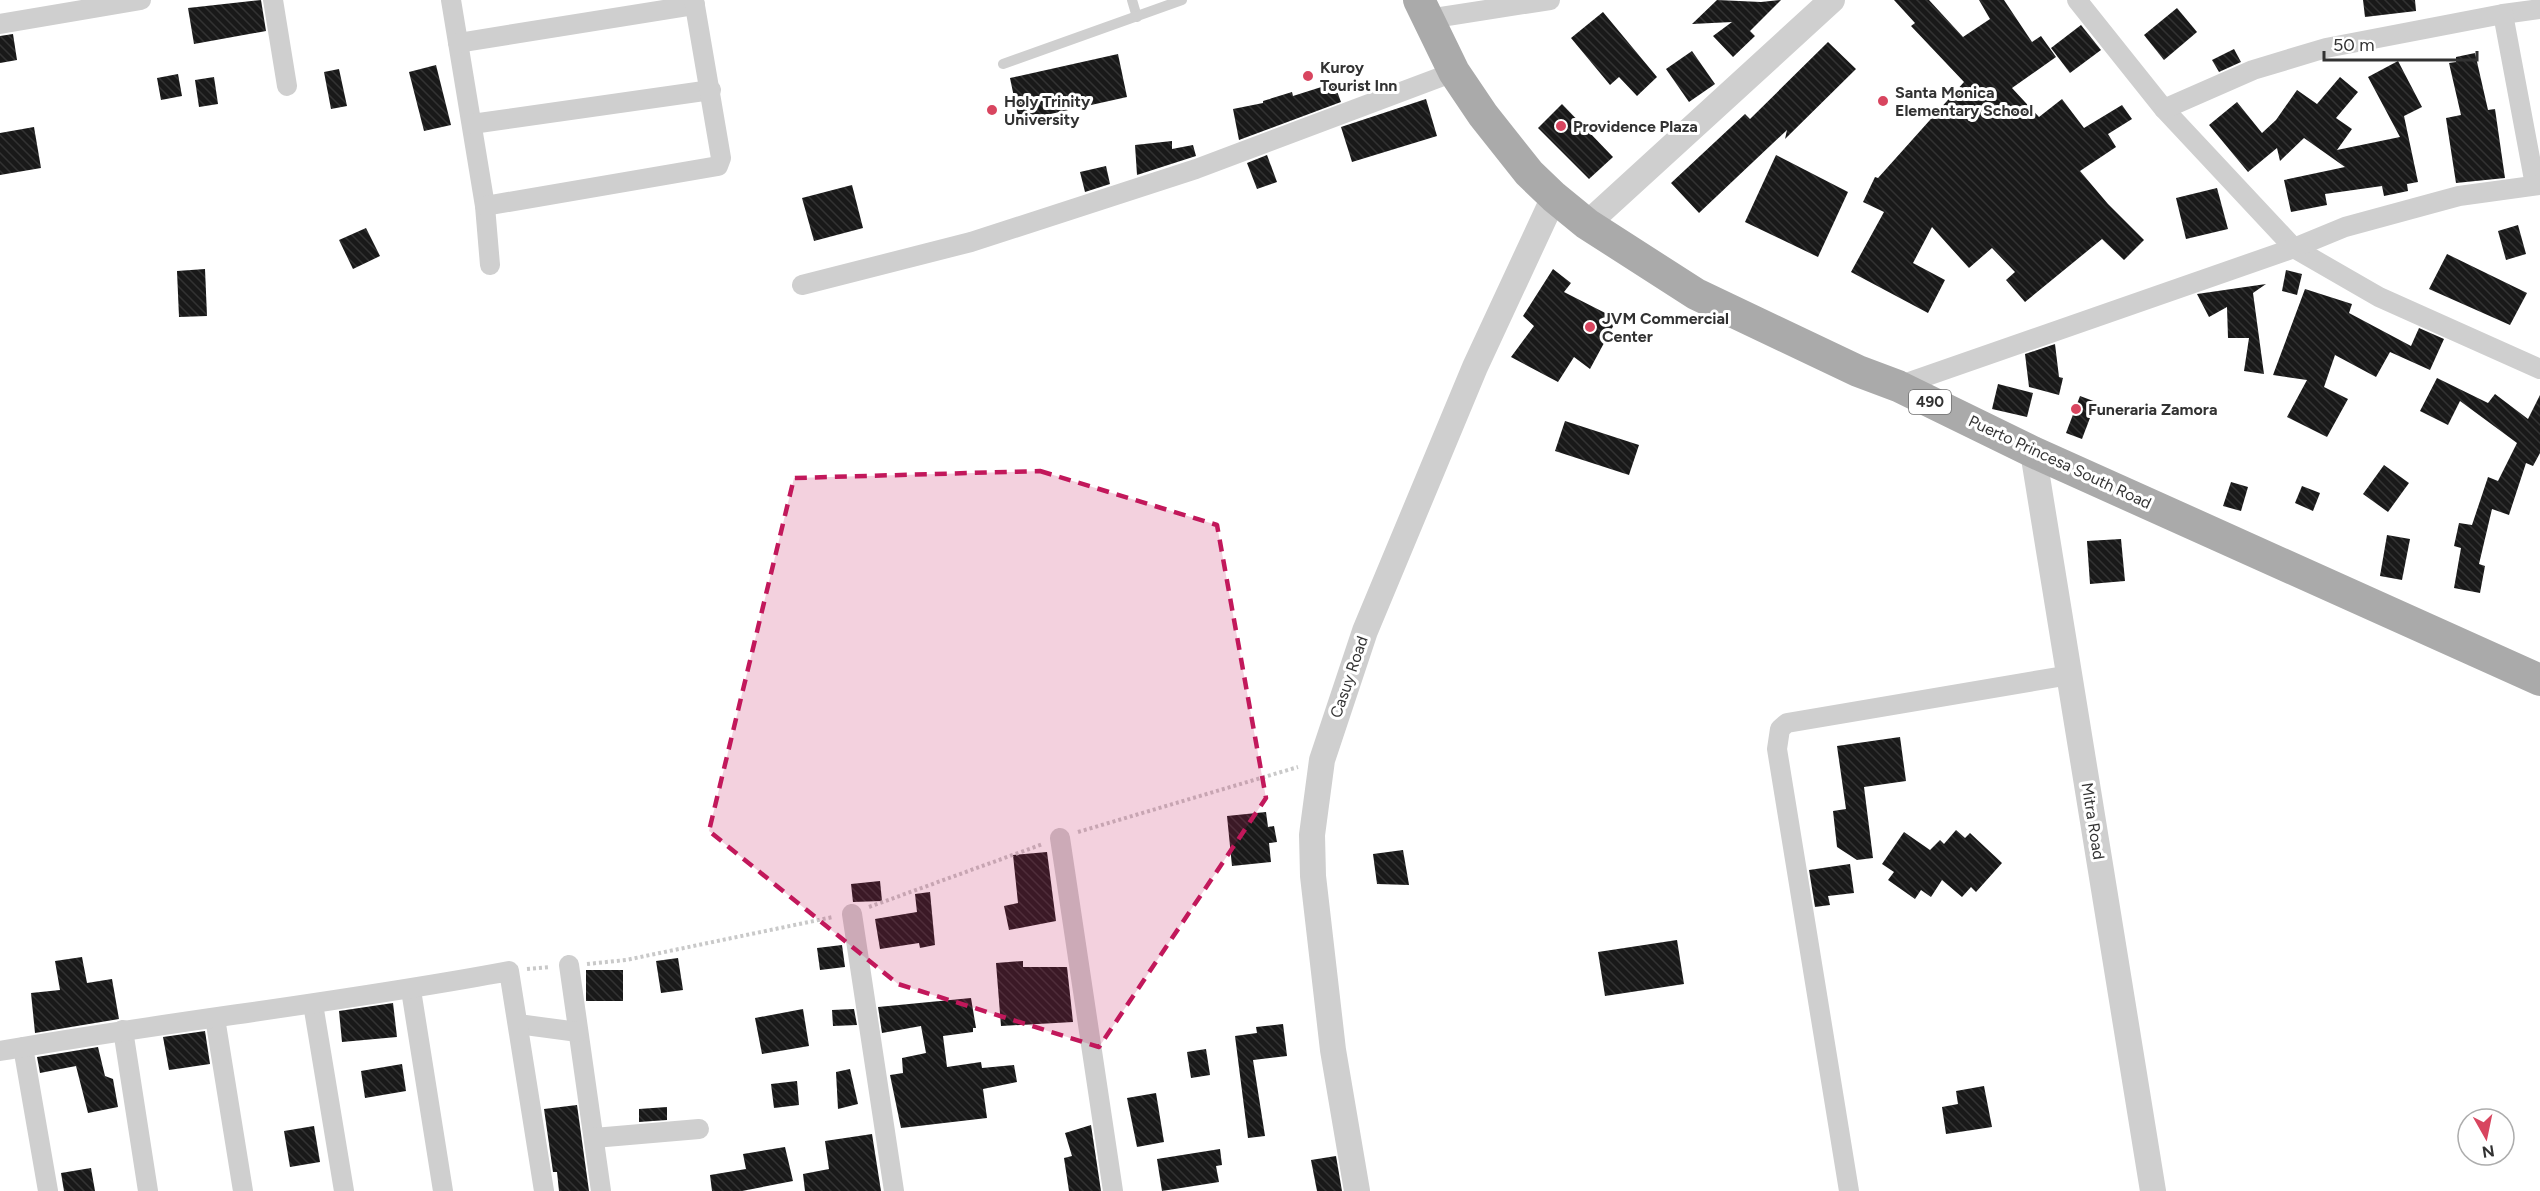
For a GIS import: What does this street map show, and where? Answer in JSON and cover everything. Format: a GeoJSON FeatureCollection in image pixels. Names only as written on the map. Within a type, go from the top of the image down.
{"type":"FeatureCollection","features":[{"type":"Feature","properties":{"kind":"main road","name":"Puerto Princesa South Road"},"geometry":{"type":"LineString","coordinates":[[1423,10],[1454,72],[1483,116],[1529,172],[1554,197],[1587,224],[1695,294],[1858,371],[1898,386],[2033,452],[2540,680]]}},
{"type":"Feature","properties":{"kind":"street"},"geometry":{"type":"LineString","coordinates":[[0,24],[141,0]]}},
{"type":"Feature","properties":{"kind":"street"},"geometry":{"type":"LineString","coordinates":[[273,0],[287,86]]}},
{"type":"Feature","properties":{"kind":"street"},"geometry":{"type":"LineString","coordinates":[[451,0],[485,206],[490,266]]}},
{"type":"Feature","properties":{"kind":"street"},"geometry":{"type":"LineString","coordinates":[[1423,10],[1550,0]]}},
{"type":"Feature","properties":{"kind":"street"},"geometry":{"type":"LineString","coordinates":[[1587,224],[1832,0]]}},
{"type":"Feature","properties":{"kind":"street"},"geometry":{"type":"LineString","coordinates":[[2077,0],[2164,109],[2294,248],[2379,297],[2540,369]]}},
{"type":"Feature","properties":{"kind":"street"},"geometry":{"type":"LineString","coordinates":[[458,44],[694,3],[711,90],[722,158],[714,168],[485,206]]}},
{"type":"Feature","properties":{"kind":"street"},"geometry":{"type":"LineString","coordinates":[[2164,109],[2253,70],[2326,48],[2540,9]]}},
{"type":"Feature","properties":{"kind":"street"},"geometry":{"type":"LineString","coordinates":[[1898,386],[2387,214],[2459,196],[2537,185],[2503,14]]}},
{"type":"Feature","properties":{"kind":"street"},"geometry":{"type":"LineString","coordinates":[[802,285],[971,242],[1196,169],[1454,72]]}},
{"type":"Feature","properties":{"kind":"street"},"geometry":{"type":"LineString","coordinates":[[472,124],[711,90]]}},
{"type":"Feature","properties":{"kind":"street","name":"Casuy Road"},"geometry":{"type":"LineString","coordinates":[[1357,1191],[1333,1050],[1313,876],[1312,835],[1322,760],[1369,621],[1475,367],[1554,197]]}},
{"type":"Feature","properties":{"kind":"street","name":"Mitra Road"},"geometry":{"type":"LineString","coordinates":[[2033,452],[2154,1191]]}},
{"type":"Feature","properties":{"kind":"street"},"geometry":{"type":"LineString","coordinates":[[1849,1191],[1777,749],[1780,729],[1787,723],[2070,675]]}},
{"type":"Feature","properties":{"kind":"street"},"geometry":{"type":"LineString","coordinates":[[1060,838],[1113,1191]]}},
{"type":"Feature","properties":{"kind":"street"},"geometry":{"type":"LineString","coordinates":[[852,914],[894,1191]]}},
{"type":"Feature","properties":{"kind":"street"},"geometry":{"type":"LineString","coordinates":[[569,965],[601,1191]]}},
{"type":"Feature","properties":{"kind":"street"},"geometry":{"type":"LineString","coordinates":[[0,1051],[123,1030],[411,990],[509,971],[544,1191]]}},
{"type":"Feature","properties":{"kind":"street"},"geometry":{"type":"LineString","coordinates":[[411,990],[443,1191]]}},
{"type":"Feature","properties":{"kind":"street"},"geometry":{"type":"LineString","coordinates":[[314,1004],[344,1191]]}},
{"type":"Feature","properties":{"kind":"street"},"geometry":{"type":"LineString","coordinates":[[215,1018],[243,1191]]}},
{"type":"Feature","properties":{"kind":"street"},"geometry":{"type":"LineString","coordinates":[[518,1024],[578,1032]]}},
{"type":"Feature","properties":{"kind":"street"},"geometry":{"type":"LineString","coordinates":[[123,1030],[148,1191]]}},
{"type":"Feature","properties":{"kind":"street"},"geometry":{"type":"LineString","coordinates":[[23,1047],[48,1191]]}},
{"type":"Feature","properties":{"kind":"street"},"geometry":{"type":"LineString","coordinates":[[594,1138],[699,1129]]}},
{"type":"Feature","properties":{"kind":"lane"},"geometry":{"type":"LineString","coordinates":[[1132,0],[1137,18]]}},
{"type":"Feature","properties":{"kind":"lane"},"geometry":{"type":"LineString","coordinates":[[1003,64],[1182,0]]}},
{"type":"Feature","properties":{"kind":"path"},"geometry":{"type":"LineString","coordinates":[[509,971],[626,960],[852,914],[1060,838],[1322,760]]}},
{"type":"Feature","properties":{"kind":"highlighted area"},"geometry":{"type":"Polygon","coordinates":[[[1040,471],[1217,525],[1266,798],[1099,1047],[898,984],[709,831],[794,478],[1040,471]]]}},
{"type":"Feature","properties":{"kind":"building"},"geometry":{"type":"Polygon","coordinates":[[[261,0],[266,31],[194,44],[188,8],[261,0]]]}},
{"type":"Feature","properties":{"kind":"building"},"geometry":{"type":"Polygon","coordinates":[[[1717,0],[1761,2],[1781,0],[1750,31],[1755,36],[1733,57],[1713,36],[1732,22],[1692,24],[1717,0]]]}},
{"type":"Feature","properties":{"kind":"building"},"geometry":{"type":"Polygon","coordinates":[[[1894,0],[1929,0],[1963,37],[1990,19],[1979,0],[2004,0],[2032,42],[2041,36],[2056,57],[2012,88],[2039,117],[2062,99],[2084,128],[2122,105],[2132,119],[2108,134],[2116,147],[2080,171],[2108,204],[2144,240],[2124,260],[2102,239],[2025,302],[2006,280],[2015,272],[1992,248],[1969,268],[1932,227],[1913,263],[1945,280],[1928,313],[1851,272],[1884,212],[1863,202],[1875,177],[1878,178],[1964,82],[1911,26],[1915,23],[1894,0]]]}},
{"type":"Feature","properties":{"kind":"building"},"geometry":{"type":"Polygon","coordinates":[[[2363,0],[2415,0],[2416,11],[2365,17],[2363,0]]]}},
{"type":"Feature","properties":{"kind":"building"},"geometry":{"type":"Polygon","coordinates":[[[2177,8],[2197,32],[2164,60],[2144,35],[2177,8]]]}},
{"type":"Feature","properties":{"kind":"building"},"geometry":{"type":"Polygon","coordinates":[[[1603,12],[1657,77],[1637,96],[1619,77],[1610,85],[1571,38],[1603,12]]]}},
{"type":"Feature","properties":{"kind":"building"},"geometry":{"type":"Polygon","coordinates":[[[2081,25],[2101,50],[2070,73],[2051,48],[2081,25]]]}},
{"type":"Feature","properties":{"kind":"building"},"geometry":{"type":"Polygon","coordinates":[[[13,34],[17,60],[0,63],[0,36],[13,34]]]}},
{"type":"Feature","properties":{"kind":"building"},"geometry":{"type":"Polygon","coordinates":[[[1828,42],[1856,69],[1785,139],[1787,130],[1699,213],[1671,183],[1745,114],[1750,119],[1828,42]]]}},
{"type":"Feature","properties":{"kind":"building"},"geometry":{"type":"Polygon","coordinates":[[[2234,49],[2241,62],[2219,72],[2212,60],[2234,49]]]}},
{"type":"Feature","properties":{"kind":"building"},"geometry":{"type":"Polygon","coordinates":[[[1692,51],[1715,84],[1689,102],[1666,69],[1692,51]]]}},
{"type":"Feature","properties":{"kind":"building"},"geometry":{"type":"Polygon","coordinates":[[[2475,53],[2488,110],[2495,109],[2505,178],[2456,183],[2446,118],[2461,115],[2449,63],[2456,62],[2456,57],[2475,53]]]}},
{"type":"Feature","properties":{"kind":"building"},"geometry":{"type":"Polygon","coordinates":[[[1118,54],[1127,97],[1019,121],[1010,78],[1118,54]]]}},
{"type":"Feature","properties":{"kind":"building"},"geometry":{"type":"Polygon","coordinates":[[[2398,61],[2422,107],[2404,116],[2418,182],[2407,184],[2408,191],[2384,196],[2382,186],[2325,194],[2327,205],[2291,212],[2284,180],[2345,167],[2304,138],[2280,161],[2277,148],[2248,172],[2209,125],[2237,102],[2262,133],[2276,120],[2297,90],[2317,104],[2340,77],[2358,92],[2336,118],[2352,129],[2337,150],[2400,137],[2368,77],[2398,61]]]}},
{"type":"Feature","properties":{"kind":"building"},"geometry":{"type":"Polygon","coordinates":[[[436,65],[451,125],[424,131],[409,72],[436,65]]]}},
{"type":"Feature","properties":{"kind":"building"},"geometry":{"type":"Polygon","coordinates":[[[339,69],[347,106],[331,109],[324,72],[339,69]]]}},
{"type":"Feature","properties":{"kind":"building"},"geometry":{"type":"Polygon","coordinates":[[[178,74],[182,96],[161,100],[157,78],[178,74]]]}},
{"type":"Feature","properties":{"kind":"building"},"geometry":{"type":"Polygon","coordinates":[[[214,77],[218,104],[199,107],[195,80],[214,77]]]}},
{"type":"Feature","properties":{"kind":"building"},"geometry":{"type":"Polygon","coordinates":[[[1334,83],[1341,102],[1239,140],[1233,109],[1263,103],[1263,101],[1292,92],[1293,96],[1334,83]]]}},
{"type":"Feature","properties":{"kind":"building"},"geometry":{"type":"Polygon","coordinates":[[[1426,99],[1437,136],[1352,162],[1341,127],[1426,99]]]}},
{"type":"Feature","properties":{"kind":"building"},"geometry":{"type":"Polygon","coordinates":[[[1562,104],[1613,157],[1589,179],[1538,128],[1562,104]]]}},
{"type":"Feature","properties":{"kind":"building"},"geometry":{"type":"Polygon","coordinates":[[[34,127],[41,168],[0,175],[0,133],[34,127]]]}},
{"type":"Feature","properties":{"kind":"building"},"geometry":{"type":"Polygon","coordinates":[[[1172,141],[1172,149],[1193,145],[1196,156],[1137,175],[1135,145],[1172,141]]]}},
{"type":"Feature","properties":{"kind":"building"},"geometry":{"type":"Polygon","coordinates":[[[1267,155],[1277,182],[1257,189],[1247,163],[1267,155]]]}},
{"type":"Feature","properties":{"kind":"building"},"geometry":{"type":"Polygon","coordinates":[[[1776,155],[1848,192],[1818,257],[1745,222],[1776,155]]]}},
{"type":"Feature","properties":{"kind":"building"},"geometry":{"type":"Polygon","coordinates":[[[1106,166],[1110,184],[1085,192],[1080,172],[1106,166]]]}},
{"type":"Feature","properties":{"kind":"building"},"geometry":{"type":"Polygon","coordinates":[[[852,185],[863,228],[814,241],[802,198],[852,185]]]}},
{"type":"Feature","properties":{"kind":"building"},"geometry":{"type":"Polygon","coordinates":[[[2217,188],[2228,229],[2186,239],[2176,198],[2217,188]]]}},
{"type":"Feature","properties":{"kind":"building"},"geometry":{"type":"Polygon","coordinates":[[[2518,225],[2526,254],[2506,260],[2498,231],[2518,225]]]}},
{"type":"Feature","properties":{"kind":"building"},"geometry":{"type":"Polygon","coordinates":[[[366,228],[380,256],[353,269],[339,240],[366,228]]]}},
{"type":"Feature","properties":{"kind":"building"},"geometry":{"type":"Polygon","coordinates":[[[2447,254],[2527,293],[2510,325],[2429,289],[2447,254]]]}},
{"type":"Feature","properties":{"kind":"building"},"geometry":{"type":"Polygon","coordinates":[[[205,269],[207,316],[179,317],[177,271],[205,269]]]}},
{"type":"Feature","properties":{"kind":"building","name":"JVM Commercial Center"},"geometry":{"type":"Polygon","coordinates":[[[1553,269],[1571,283],[1564,292],[1617,319],[1590,369],[1574,357],[1558,382],[1511,357],[1534,326],[1523,316],[1553,269]]]}},
{"type":"Feature","properties":{"kind":"building"},"geometry":{"type":"Polygon","coordinates":[[[2286,270],[2302,274],[2297,295],[2282,291],[2286,270]]]}},
{"type":"Feature","properties":{"kind":"building"},"geometry":{"type":"Polygon","coordinates":[[[2266,284],[2253,293],[2264,374],[2244,371],[2249,338],[2228,338],[2227,307],[2209,317],[2197,294],[2266,284]]]}},
{"type":"Feature","properties":{"kind":"building"},"geometry":{"type":"Polygon","coordinates":[[[2305,289],[2352,304],[2349,313],[2411,346],[2419,328],[2444,339],[2430,370],[2390,352],[2376,377],[2335,355],[2324,387],[2348,399],[2327,437],[2287,417],[2307,380],[2273,375],[2305,289]]]}},
{"type":"Feature","properties":{"kind":"building"},"geometry":{"type":"Polygon","coordinates":[[[2055,344],[2059,377],[2063,378],[2059,395],[2029,387],[2025,354],[2055,344]]]}},
{"type":"Feature","properties":{"kind":"building"},"geometry":{"type":"Polygon","coordinates":[[[2437,378],[2488,403],[2495,394],[2528,419],[2540,395],[2540,453],[2533,466],[2526,463],[2509,515],[2492,509],[2479,564],[2485,566],[2480,593],[2454,588],[2461,548],[2454,546],[2459,523],[2472,525],[2488,477],[2498,481],[2517,443],[2460,401],[2448,425],[2420,411],[2437,378]]]}},
{"type":"Feature","properties":{"kind":"building"},"geometry":{"type":"Polygon","coordinates":[[[1998,384],[2033,393],[2027,417],[1992,409],[1998,384]]]}},
{"type":"Feature","properties":{"kind":"building"},"geometry":{"type":"Polygon","coordinates":[[[2080,396],[2096,402],[2082,439],[2066,433],[2080,396]]]}},
{"type":"Feature","properties":{"kind":"building"},"geometry":{"type":"Polygon","coordinates":[[[1565,421],[1639,445],[1629,475],[1555,451],[1565,421]]]}},
{"type":"Feature","properties":{"kind":"building"},"geometry":{"type":"Polygon","coordinates":[[[2384,465],[2409,483],[2388,512],[2363,494],[2384,465]]]}},
{"type":"Feature","properties":{"kind":"building"},"geometry":{"type":"Polygon","coordinates":[[[2231,482],[2248,487],[2241,511],[2223,506],[2231,482]]]}},
{"type":"Feature","properties":{"kind":"building"},"geometry":{"type":"Polygon","coordinates":[[[2302,486],[2320,493],[2313,511],[2295,503],[2302,486]]]}},
{"type":"Feature","properties":{"kind":"building"},"geometry":{"type":"Polygon","coordinates":[[[2387,535],[2410,539],[2402,580],[2380,576],[2387,535]]]}},
{"type":"Feature","properties":{"kind":"building"},"geometry":{"type":"Polygon","coordinates":[[[2121,539],[2125,581],[2090,584],[2087,541],[2121,539]]]}},
{"type":"Feature","properties":{"kind":"building"},"geometry":{"type":"Polygon","coordinates":[[[1900,737],[1906,781],[1864,787],[1873,858],[1857,860],[1837,847],[1833,811],[1846,809],[1837,746],[1900,737]]]}},
{"type":"Feature","properties":{"kind":"building"},"geometry":{"type":"Polygon","coordinates":[[[1266,812],[1268,827],[1274,826],[1277,842],[1269,843],[1271,862],[1232,866],[1227,816],[1266,812]]]}},
{"type":"Feature","properties":{"kind":"building"},"geometry":{"type":"Polygon","coordinates":[[[1956,830],[1965,838],[1970,833],[2002,863],[1976,892],[1971,887],[1962,897],[1942,880],[1931,897],[1921,890],[1915,899],[1888,880],[1894,872],[1882,864],[1904,832],[1930,850],[1940,840],[1944,844],[1956,830]]]}},
{"type":"Feature","properties":{"kind":"building"},"geometry":{"type":"Polygon","coordinates":[[[1403,850],[1409,885],[1377,884],[1373,854],[1403,850]]]}},
{"type":"Feature","properties":{"kind":"building"},"geometry":{"type":"Polygon","coordinates":[[[1047,852],[1056,921],[1009,930],[1004,906],[1018,903],[1013,855],[1047,852]]]}},
{"type":"Feature","properties":{"kind":"building"},"geometry":{"type":"Polygon","coordinates":[[[1850,864],[1854,893],[1828,896],[1830,905],[1815,907],[1809,870],[1850,864]]]}},
{"type":"Feature","properties":{"kind":"building"},"geometry":{"type":"Polygon","coordinates":[[[880,881],[882,901],[853,902],[851,884],[880,881]]]}},
{"type":"Feature","properties":{"kind":"building"},"geometry":{"type":"Polygon","coordinates":[[[930,892],[935,945],[920,948],[919,943],[880,949],[875,919],[917,912],[915,894],[930,892]]]}},
{"type":"Feature","properties":{"kind":"building"},"geometry":{"type":"Polygon","coordinates":[[[1677,940],[1684,984],[1605,996],[1598,952],[1677,940]]]}},
{"type":"Feature","properties":{"kind":"building"},"geometry":{"type":"Polygon","coordinates":[[[842,945],[845,967],[820,970],[817,948],[842,945]]]}},
{"type":"Feature","properties":{"kind":"building"},"geometry":{"type":"Polygon","coordinates":[[[82,957],[87,983],[112,979],[119,1019],[35,1033],[31,993],[60,990],[55,961],[82,957]]]}},
{"type":"Feature","properties":{"kind":"building"},"geometry":{"type":"Polygon","coordinates":[[[678,958],[683,990],[661,993],[656,961],[678,958]]]}},
{"type":"Feature","properties":{"kind":"building"},"geometry":{"type":"Polygon","coordinates":[[[1023,961],[1023,967],[1067,967],[1073,1022],[1001,1026],[996,963],[1023,961]]]}},
{"type":"Feature","properties":{"kind":"building"},"geometry":{"type":"Polygon","coordinates":[[[586,970],[623,970],[623,1001],[586,1001],[586,970]]]}},
{"type":"Feature","properties":{"kind":"building"},"geometry":{"type":"Polygon","coordinates":[[[971,998],[976,1028],[973,1028],[973,1032],[943,1036],[947,1067],[981,1062],[982,1068],[1014,1065],[1017,1082],[983,1089],[987,1118],[901,1128],[890,1075],[903,1073],[902,1058],[926,1053],[921,1026],[882,1033],[878,1007],[971,998]]]}},
{"type":"Feature","properties":{"kind":"building"},"geometry":{"type":"Polygon","coordinates":[[[393,1003],[397,1037],[342,1042],[339,1011],[393,1003]]]}},
{"type":"Feature","properties":{"kind":"building"},"geometry":{"type":"Polygon","coordinates":[[[803,1009],[809,1046],[762,1054],[755,1018],[803,1009]]]}},
{"type":"Feature","properties":{"kind":"building"},"geometry":{"type":"Polygon","coordinates":[[[854,1009],[857,1025],[833,1026],[832,1010],[854,1009]]]}},
{"type":"Feature","properties":{"kind":"building"},"geometry":{"type":"Polygon","coordinates":[[[1283,1024],[1287,1056],[1253,1060],[1265,1136],[1248,1138],[1235,1036],[1257,1033],[1256,1027],[1283,1024]]]}},
{"type":"Feature","properties":{"kind":"building"},"geometry":{"type":"Polygon","coordinates":[[[205,1031],[210,1064],[169,1070],[163,1037],[205,1031]]]}},
{"type":"Feature","properties":{"kind":"building"},"geometry":{"type":"Polygon","coordinates":[[[98,1047],[105,1076],[113,1079],[118,1107],[88,1113],[76,1066],[40,1073],[37,1057],[98,1047]]]}},
{"type":"Feature","properties":{"kind":"building"},"geometry":{"type":"Polygon","coordinates":[[[1206,1049],[1210,1075],[1191,1078],[1187,1052],[1206,1049]]]}},
{"type":"Feature","properties":{"kind":"building"},"geometry":{"type":"Polygon","coordinates":[[[402,1064],[406,1091],[365,1098],[361,1071],[402,1064]]]}},
{"type":"Feature","properties":{"kind":"building"},"geometry":{"type":"Polygon","coordinates":[[[850,1069],[858,1104],[838,1109],[836,1072],[850,1069]]]}},
{"type":"Feature","properties":{"kind":"building"},"geometry":{"type":"Polygon","coordinates":[[[797,1081],[799,1105],[774,1108],[771,1084],[797,1081]]]}},
{"type":"Feature","properties":{"kind":"building"},"geometry":{"type":"Polygon","coordinates":[[[1984,1086],[1992,1127],[1946,1134],[1942,1107],[1958,1104],[1956,1091],[1984,1086]]]}},
{"type":"Feature","properties":{"kind":"building"},"geometry":{"type":"Polygon","coordinates":[[[1156,1093],[1164,1142],[1137,1147],[1127,1098],[1156,1093]]]}},
{"type":"Feature","properties":{"kind":"building"},"geometry":{"type":"Polygon","coordinates":[[[577,1105],[589,1191],[559,1191],[557,1172],[553,1172],[544,1109],[577,1105]]]}},
{"type":"Feature","properties":{"kind":"building"},"geometry":{"type":"Polygon","coordinates":[[[667,1107],[667,1120],[639,1122],[639,1109],[667,1107]]]}},
{"type":"Feature","properties":{"kind":"building"},"geometry":{"type":"Polygon","coordinates":[[[1091,1125],[1101,1191],[1069,1191],[1064,1158],[1072,1156],[1065,1133],[1091,1125]]]}},
{"type":"Feature","properties":{"kind":"building"},"geometry":{"type":"Polygon","coordinates":[[[314,1126],[320,1162],[290,1167],[284,1131],[314,1126]]]}},
{"type":"Feature","properties":{"kind":"building"},"geometry":{"type":"Polygon","coordinates":[[[872,1134],[881,1191],[805,1191],[803,1174],[829,1169],[825,1141],[872,1134]]]}},
{"type":"Feature","properties":{"kind":"building"},"geometry":{"type":"Polygon","coordinates":[[[785,1147],[793,1181],[742,1191],[712,1191],[710,1175],[746,1169],[743,1154],[785,1147]]]}},
{"type":"Feature","properties":{"kind":"building"},"geometry":{"type":"Polygon","coordinates":[[[1220,1149],[1222,1165],[1216,1166],[1219,1182],[1162,1191],[1157,1159],[1220,1149]]]}},
{"type":"Feature","properties":{"kind":"building"},"geometry":{"type":"Polygon","coordinates":[[[1336,1156],[1342,1191],[1317,1191],[1311,1160],[1336,1156]]]}},
{"type":"Feature","properties":{"kind":"building"},"geometry":{"type":"Polygon","coordinates":[[[91,1168],[95,1191],[64,1191],[61,1173],[91,1168]]]}},
{"type":"Feature","properties":{"kind":"place","name":"Kuroy Tourist Inn"},"geometry":{"type":"Point","coordinates":[1308,76]}},
{"type":"Feature","properties":{"kind":"place","name":"Santa Monica Elementary School"},"geometry":{"type":"Point","coordinates":[1883,101]}},
{"type":"Feature","properties":{"kind":"place","name":"Holy Trinity University"},"geometry":{"type":"Point","coordinates":[992,110]}},
{"type":"Feature","properties":{"kind":"place","name":"Providence Plaza"},"geometry":{"type":"Point","coordinates":[1561,126]}},
{"type":"Feature","properties":{"kind":"place","name":"JVM Commercial Center"},"geometry":{"type":"Point","coordinates":[1590,327]}},
{"type":"Feature","properties":{"kind":"place","name":"Funeraria Zamora"},"geometry":{"type":"Point","coordinates":[2076,409]}}]}
